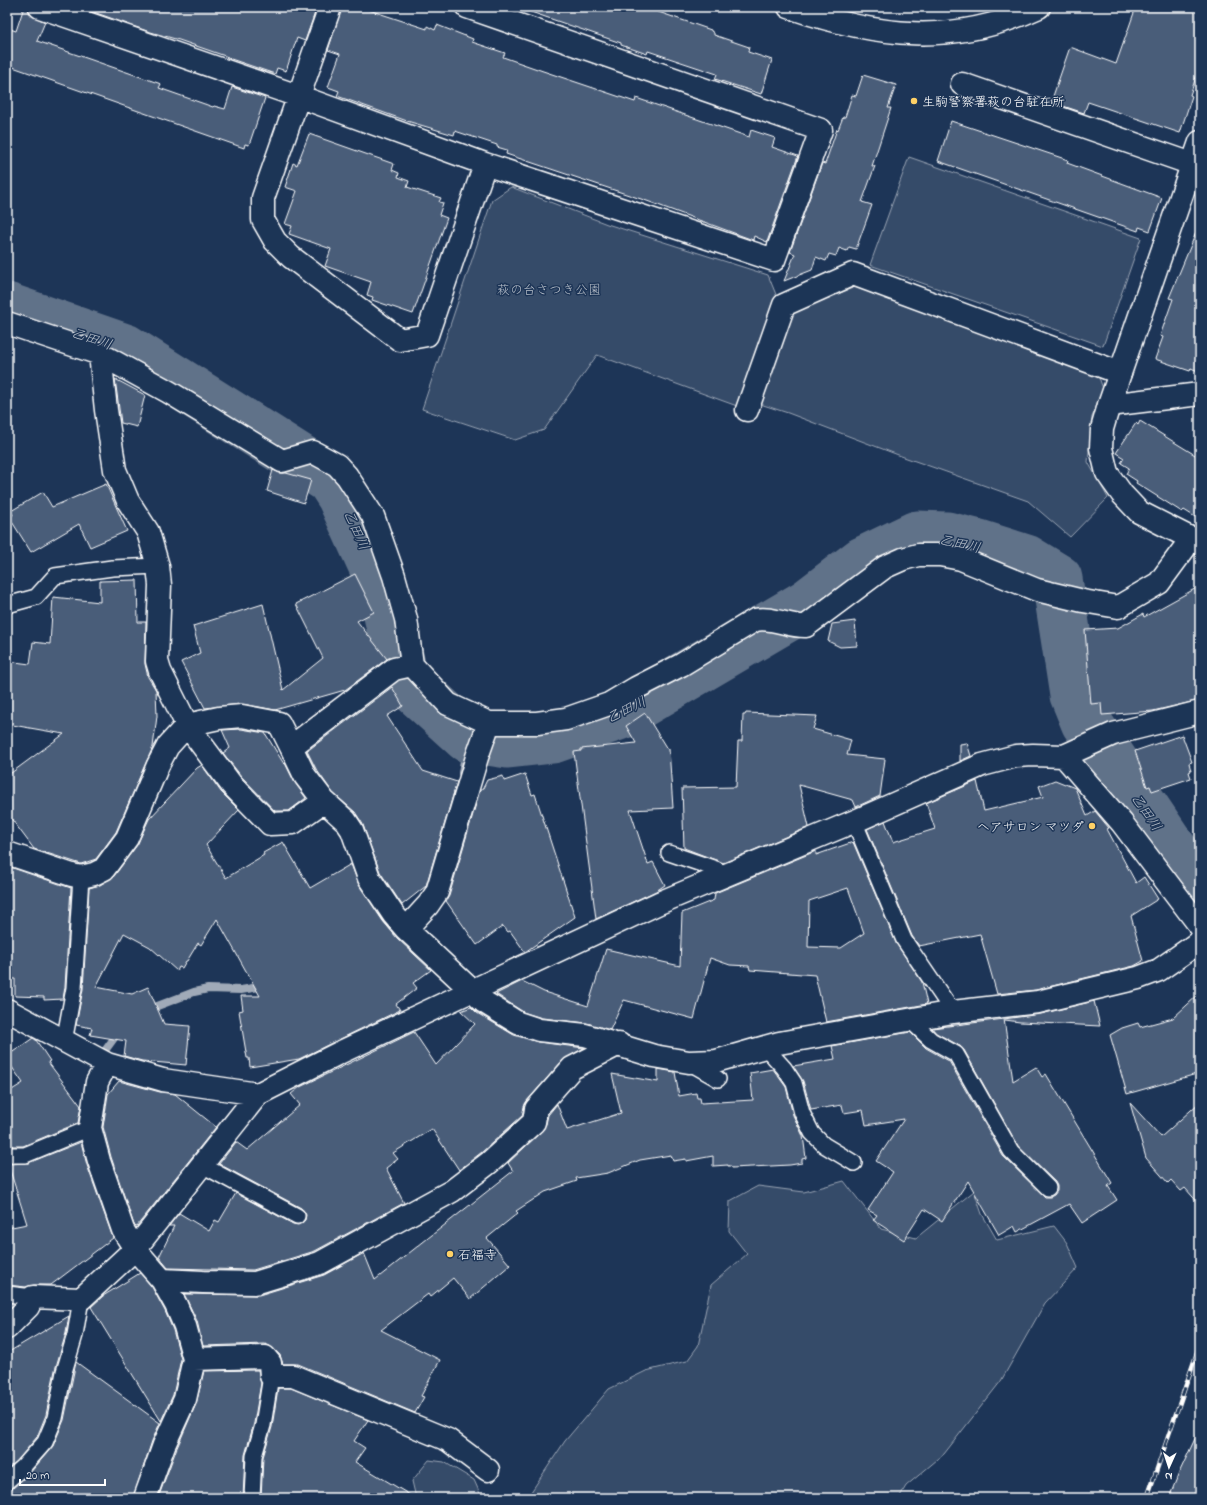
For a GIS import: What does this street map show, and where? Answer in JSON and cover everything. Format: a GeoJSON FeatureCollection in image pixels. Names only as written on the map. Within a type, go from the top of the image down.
{"type":"FeatureCollection","features":[{"type":"Feature","properties":{"kind":"street"},"geometry":{"type":"LineString","coordinates":[[40,7],[298,96],[485,164],[774,260],[821,130],[467,7]]}},
{"type":"Feature","properties":{"kind":"street"},"geometry":{"type":"LineString","coordinates":[[330,7],[263,198],[263,220],[275,241],[291,257],[400,340],[427,335],[485,164]]}},
{"type":"Feature","properties":{"kind":"street"},"geometry":{"type":"LineString","coordinates":[[801,9],[868,29],[897,34],[927,34],[966,31],[1017,17],[1039,7]]}},
{"type":"Feature","properties":{"kind":"street"},"geometry":{"type":"LineString","coordinates":[[962,84],[1192,164]]}},
{"type":"Feature","properties":{"kind":"street"},"geometry":{"type":"LineString","coordinates":[[7,323],[100,354],[169,392],[282,461],[312,452],[337,465],[347,476],[373,516],[394,576],[406,619],[412,665],[448,704],[489,723],[537,723],[566,719],[609,704],[681,664],[755,620],[763,618],[798,627],[806,626],[885,568],[903,559],[918,555],[940,555],[961,559],[1037,590],[1083,601],[1118,606],[1159,583],[1196,540],[1139,512],[1122,494],[1106,473],[1101,448],[1102,429],[1200,142]]}},
{"type":"Feature","properties":{"kind":"street"},"geometry":{"type":"LineString","coordinates":[[747,410],[784,305],[853,274],[1120,373]]}},
{"type":"Feature","properties":{"kind":"street"},"geometry":{"type":"LineString","coordinates":[[100,354],[106,410],[115,470],[128,500],[148,532],[158,566],[160,584],[157,661],[160,671],[187,725],[231,784],[270,824],[293,824],[324,801]]}},
{"type":"Feature","properties":{"kind":"street"},"geometry":{"type":"LineString","coordinates":[[1109,405],[1200,394]]}},
{"type":"Feature","properties":{"kind":"street"},"geometry":{"type":"LineString","coordinates":[[291,747],[394,669],[412,665]]}},
{"type":"Feature","properties":{"kind":"street"},"geometry":{"type":"LineString","coordinates":[[7,1328],[28,1307],[33,1297],[81,1299],[135,1249],[258,1094],[339,1053],[473,992],[659,903],[854,821],[982,765],[1016,756],[1034,754],[1064,756],[1113,734],[1200,712]]}},
{"type":"Feature","properties":{"kind":"street"},"geometry":{"type":"LineString","coordinates":[[7,854],[72,875],[81,877],[94,874],[104,869],[127,838],[158,765],[168,746],[187,725],[219,718],[242,716],[279,723],[305,776],[324,801],[346,821],[352,830],[369,878],[400,922],[484,1002],[518,1023],[539,1030],[585,1034],[654,1056],[689,1062],[716,1061],[779,1043],[953,1012],[1038,1002],[1138,978],[1159,970],[1200,941]]}},
{"type":"Feature","properties":{"kind":"street"},"geometry":{"type":"LineString","coordinates":[[400,922],[428,905],[437,892],[476,757],[489,723]]}},
{"type":"Feature","properties":{"kind":"street"},"geometry":{"type":"LineString","coordinates":[[1064,756],[1122,823],[1200,926]]}},
{"type":"Feature","properties":{"kind":"street"},"geometry":{"type":"LineString","coordinates":[[7,1010],[107,1064],[163,1080],[258,1094]]}},
{"type":"Feature","properties":{"kind":"street"},"geometry":{"type":"LineString","coordinates":[[162,1280],[255,1283],[320,1262],[452,1191],[490,1162],[534,1122],[536,1109],[572,1068],[619,1044]]}},
{"type":"Feature","properties":{"kind":"street"},"geometry":{"type":"LineString","coordinates":[[107,1064],[97,1082],[90,1128],[99,1161],[123,1230],[135,1249],[162,1280],[176,1305],[185,1326],[194,1359],[185,1399],[164,1445],[145,1498]]}},
{"type":"Feature","properties":{"kind":"street"},"geometry":{"type":"LineString","coordinates":[[194,1359],[265,1357],[270,1363],[272,1376],[293,1376],[448,1440],[488,1470]]}},
{"type":"Feature","properties":{"kind":"lane"},"geometry":{"type":"LineString","coordinates":[[7,605],[36,597],[55,576],[112,568],[158,566]]}},
{"type":"Feature","properties":{"kind":"lane"},"geometry":{"type":"LineString","coordinates":[[854,821],[904,940],[953,1012]]}},
{"type":"Feature","properties":{"kind":"lane"},"geometry":{"type":"LineString","coordinates":[[669,853],[716,869],[727,875]]}},
{"type":"Feature","properties":{"kind":"lane"},"geometry":{"type":"LineString","coordinates":[[64,1042],[74,988],[81,877]]}},
{"type":"Feature","properties":{"kind":"lane"},"geometry":{"type":"LineString","coordinates":[[910,1020],[931,1040],[956,1054],[1011,1152],[1048,1188]]}},
{"type":"Feature","properties":{"kind":"lane"},"geometry":{"type":"LineString","coordinates":[[765,1047],[784,1068],[794,1083],[802,1113],[812,1133],[824,1145],[854,1163]]}},
{"type":"Feature","properties":{"kind":"lane"},"geometry":{"type":"LineString","coordinates":[[689,1062],[718,1079]]}},
{"type":"Feature","properties":{"kind":"lane"},"geometry":{"type":"LineString","coordinates":[[7,1155],[25,1155],[90,1128]]}},
{"type":"Feature","properties":{"kind":"lane"},"geometry":{"type":"LineString","coordinates":[[202,1166],[297,1216]]}},
{"type":"Feature","properties":{"kind":"lane"},"geometry":{"type":"LineString","coordinates":[[7,1294],[33,1297]]}},
{"type":"Feature","properties":{"kind":"lane"},"geometry":{"type":"LineString","coordinates":[[7,1481],[45,1442],[55,1418],[64,1372],[75,1335],[81,1299]]}},
{"type":"Feature","properties":{"kind":"lane"},"geometry":{"type":"LineString","coordinates":[[252,1498],[254,1456],[263,1425],[272,1376]]}},
{"type":"Feature","properties":{"kind":"green space"},"geometry":{"type":"Polygon","coordinates":[[[909,157],[1141,238],[1103,346],[870,265],[909,157]]]}},
{"type":"Feature","properties":{"kind":"green space","name":"萩の台さつき公園"},"geometry":{"type":"Polygon","coordinates":[[[511,187],[607,224],[768,275],[777,297],[737,406],[597,355],[544,430],[515,440],[422,409],[492,200],[511,187]]]}},
{"type":"Feature","properties":{"kind":"green space"},"geometry":{"type":"Polygon","coordinates":[[[858,286],[1098,375],[1104,391],[1092,417],[1088,462],[1108,498],[1070,537],[1028,501],[757,403],[791,312],[858,286]]]}},
{"type":"Feature","properties":{"kind":"green space"},"geometry":{"type":"Polygon","coordinates":[[[844,1181],[881,1229],[916,1238],[974,1191],[982,1214],[997,1240],[1054,1226],[1067,1243],[1078,1268],[1045,1303],[1001,1381],[944,1454],[906,1486],[899,1498],[527,1498],[565,1441],[609,1389],[646,1371],[687,1361],[698,1346],[711,1285],[747,1254],[729,1231],[730,1201],[758,1186],[804,1192],[844,1181]]]}},
{"type":"Feature","properties":{"kind":"green space"},"geometry":{"type":"Polygon","coordinates":[[[429,1460],[444,1462],[474,1480],[482,1498],[416,1498],[412,1481],[429,1460]]]}},
{"type":"Feature","properties":{"kind":"building"},"geometry":{"type":"Polygon","coordinates":[[[24,7],[28,7],[31,15],[45,22],[37,41],[161,84],[159,88],[213,107],[225,109],[232,87],[265,98],[249,145],[245,144],[244,148],[7,65],[7,28],[16,31],[24,7]]]}},
{"type":"Feature","properties":{"kind":"building"},"geometry":{"type":"Polygon","coordinates":[[[88,7],[317,7],[305,41],[297,38],[286,71],[277,68],[275,74],[88,10],[88,7]]]}},
{"type":"Feature","properties":{"kind":"building"},"geometry":{"type":"Polygon","coordinates":[[[342,7],[360,7],[427,29],[427,26],[435,30],[437,25],[473,39],[472,42],[505,53],[503,57],[635,102],[636,98],[749,137],[751,130],[775,138],[772,147],[798,156],[767,242],[754,236],[753,240],[647,201],[506,154],[507,150],[497,147],[497,145],[455,131],[454,135],[407,121],[337,96],[339,91],[328,87],[340,54],[328,50],[342,7]]]}},
{"type":"Feature","properties":{"kind":"building"},"geometry":{"type":"Polygon","coordinates":[[[529,7],[644,7],[711,30],[714,35],[749,47],[748,52],[772,60],[761,94],[715,79],[717,74],[648,51],[647,54],[621,45],[621,43],[528,11],[529,7]]]}},
{"type":"Feature","properties":{"kind":"building"},"geometry":{"type":"Polygon","coordinates":[[[1136,7],[1200,7],[1200,65],[1180,133],[1088,102],[1084,113],[1051,102],[1070,47],[1116,64],[1136,7]]]}},
{"type":"Feature","properties":{"kind":"building"},"geometry":{"type":"Polygon","coordinates":[[[863,75],[896,85],[888,108],[891,108],[872,166],[875,166],[862,202],[872,205],[856,249],[849,247],[847,251],[839,248],[836,256],[829,254],[826,261],[816,257],[812,270],[784,281],[795,254],[790,252],[822,163],[825,164],[837,129],[838,130],[843,117],[845,117],[852,95],[856,96],[863,75]]]}},
{"type":"Feature","properties":{"kind":"building"},"geometry":{"type":"Polygon","coordinates":[[[951,121],[1068,160],[1067,163],[1162,198],[1150,231],[1139,227],[1138,231],[938,161],[951,121]]]}},
{"type":"Feature","properties":{"kind":"building"},"geometry":{"type":"Polygon","coordinates":[[[309,134],[394,164],[392,170],[399,173],[398,177],[409,181],[407,187],[441,198],[439,202],[443,203],[439,215],[447,218],[413,314],[372,300],[373,297],[367,295],[371,282],[325,266],[331,249],[289,234],[292,226],[285,224],[297,191],[285,187],[293,163],[297,165],[309,134]]]}},
{"type":"Feature","properties":{"kind":"building"},"geometry":{"type":"Polygon","coordinates":[[[1200,223],[1200,372],[1191,368],[1190,371],[1155,359],[1163,337],[1160,336],[1173,299],[1169,298],[1200,223]]]}},
{"type":"Feature","properties":{"kind":"building"},"geometry":{"type":"Polygon","coordinates":[[[115,379],[145,395],[137,427],[121,423],[115,379]]]}},
{"type":"Feature","properties":{"kind":"building"},"geometry":{"type":"Polygon","coordinates":[[[1140,421],[1200,458],[1200,520],[1184,510],[1182,512],[1136,483],[1137,481],[1126,474],[1129,468],[1121,463],[1124,458],[1116,453],[1136,423],[1138,425],[1140,421]]]}},
{"type":"Feature","properties":{"kind":"building"},"geometry":{"type":"Polygon","coordinates":[[[273,470],[311,480],[304,503],[267,491],[273,470]]]}},
{"type":"Feature","properties":{"kind":"building"},"geometry":{"type":"Polygon","coordinates":[[[106,484],[127,531],[90,547],[79,524],[31,552],[9,517],[13,515],[11,511],[43,492],[52,507],[106,484]]]}},
{"type":"Feature","properties":{"kind":"building"},"geometry":{"type":"Polygon","coordinates":[[[355,574],[374,612],[357,621],[387,659],[345,690],[275,710],[241,704],[205,708],[181,662],[200,653],[193,626],[263,604],[283,690],[323,658],[296,604],[355,574]]]}},
{"type":"Feature","properties":{"kind":"building"},"geometry":{"type":"Polygon","coordinates":[[[137,580],[138,622],[146,622],[145,664],[148,677],[156,690],[157,716],[153,747],[116,832],[96,859],[81,864],[34,849],[7,813],[7,776],[64,734],[7,724],[7,661],[30,664],[33,642],[50,644],[53,597],[100,602],[100,581],[137,580]]]}},
{"type":"Feature","properties":{"kind":"building"},"geometry":{"type":"Polygon","coordinates":[[[1200,586],[1200,700],[1153,711],[1102,715],[1101,703],[1091,704],[1085,630],[1118,628],[1143,614],[1144,617],[1200,586]]]}},
{"type":"Feature","properties":{"kind":"building"},"geometry":{"type":"Polygon","coordinates":[[[855,621],[857,646],[840,647],[828,641],[832,624],[855,621]]]}},
{"type":"Feature","properties":{"kind":"building"},"geometry":{"type":"Polygon","coordinates":[[[392,687],[403,706],[387,716],[423,771],[457,782],[426,886],[402,905],[380,872],[362,823],[355,812],[333,793],[316,769],[307,751],[392,687]]]}},
{"type":"Feature","properties":{"kind":"building"},"geometry":{"type":"Polygon","coordinates":[[[645,713],[667,749],[669,749],[673,808],[630,810],[648,864],[653,862],[665,885],[656,891],[596,919],[574,752],[581,751],[581,749],[636,743],[626,726],[645,713]]]}},
{"type":"Feature","properties":{"kind":"building"},"geometry":{"type":"Polygon","coordinates":[[[746,713],[817,716],[813,729],[851,740],[847,755],[885,759],[880,796],[856,807],[853,800],[799,785],[809,827],[723,863],[684,848],[682,788],[736,787],[738,741],[742,741],[743,715],[746,713]]]}},
{"type":"Feature","properties":{"kind":"building"},"geometry":{"type":"Polygon","coordinates":[[[241,729],[265,733],[284,764],[285,763],[295,783],[306,798],[289,811],[275,811],[241,776],[223,753],[230,748],[222,730],[241,729]]]}},
{"type":"Feature","properties":{"kind":"building"},"geometry":{"type":"Polygon","coordinates":[[[1182,735],[1192,762],[1189,763],[1191,778],[1152,791],[1150,786],[1147,787],[1135,751],[1182,735]]]}},
{"type":"Feature","properties":{"kind":"building"},"geometry":{"type":"Polygon","coordinates":[[[967,743],[971,756],[960,761],[960,744],[967,743]]]}},
{"type":"Feature","properties":{"kind":"building"},"geometry":{"type":"Polygon","coordinates":[[[202,765],[221,792],[239,810],[206,845],[226,878],[264,855],[263,853],[283,842],[310,888],[351,864],[359,885],[383,921],[397,938],[431,970],[413,983],[417,988],[396,1004],[400,1010],[299,1059],[250,1067],[249,1058],[247,1058],[239,1011],[243,1010],[241,996],[260,996],[217,919],[201,945],[198,943],[182,968],[179,967],[177,971],[150,947],[124,933],[96,987],[132,994],[148,987],[164,1024],[190,1026],[186,1065],[142,1061],[124,1056],[126,1041],[90,1035],[92,1028],[76,1025],[83,989],[89,888],[100,885],[114,876],[137,845],[149,819],[197,768],[202,765]]]}},
{"type":"Feature","properties":{"kind":"building"},"geometry":{"type":"Polygon","coordinates":[[[525,774],[532,795],[535,794],[575,917],[525,952],[510,931],[508,932],[503,926],[477,945],[446,901],[449,896],[480,790],[482,790],[487,780],[503,776],[504,781],[525,774]]]}},
{"type":"Feature","properties":{"kind":"building"},"geometry":{"type":"Polygon","coordinates":[[[1055,780],[1075,788],[1087,816],[1095,811],[1109,828],[1107,829],[1136,883],[1144,877],[1158,899],[1131,916],[1143,961],[1134,966],[1036,990],[997,994],[980,934],[919,946],[912,936],[867,829],[885,821],[893,842],[935,829],[926,803],[977,781],[984,811],[1043,797],[1039,786],[1055,780]]]}},
{"type":"Feature","properties":{"kind":"building"},"geometry":{"type":"Polygon","coordinates":[[[853,842],[896,943],[922,982],[927,1004],[826,1022],[815,975],[750,970],[749,966],[730,965],[710,958],[694,1019],[624,1000],[610,1030],[586,1023],[542,1018],[523,1012],[496,994],[522,981],[544,992],[588,1006],[606,949],[680,966],[682,913],[714,900],[715,893],[816,851],[816,855],[853,842]],[[848,888],[809,901],[808,947],[841,948],[864,933],[848,888]]]}},
{"type":"Feature","properties":{"kind":"building"},"geometry":{"type":"Polygon","coordinates":[[[7,866],[71,888],[63,999],[44,1000],[44,997],[15,996],[15,979],[7,979],[7,866]]]}},
{"type":"Feature","properties":{"kind":"building"},"geometry":{"type":"Polygon","coordinates":[[[1200,993],[1200,1073],[1127,1094],[1110,1035],[1122,1028],[1138,1023],[1140,1027],[1173,1018],[1200,993]]]}},
{"type":"Feature","properties":{"kind":"building"},"geometry":{"type":"Polygon","coordinates":[[[1094,1001],[1100,1026],[1020,1022],[1004,1019],[1041,1014],[1094,1001]]]}},
{"type":"Feature","properties":{"kind":"building"},"geometry":{"type":"Polygon","coordinates":[[[471,1007],[477,1013],[514,1035],[538,1042],[584,1048],[563,1060],[527,1101],[522,1116],[482,1152],[459,1170],[432,1129],[393,1153],[398,1159],[386,1168],[404,1203],[315,1251],[253,1270],[168,1268],[159,1257],[174,1226],[169,1226],[179,1213],[209,1231],[215,1220],[219,1222],[236,1193],[293,1224],[298,1225],[302,1223],[305,1220],[306,1215],[301,1208],[219,1164],[236,1142],[247,1150],[300,1105],[291,1094],[300,1087],[414,1032],[436,1065],[475,1024],[461,1011],[471,1007]]]}},
{"type":"Feature","properties":{"kind":"building"},"geometry":{"type":"Polygon","coordinates":[[[1004,1019],[1013,1081],[1036,1067],[1042,1077],[1046,1074],[1112,1183],[1108,1186],[1117,1200],[1082,1223],[1069,1204],[1017,1232],[1014,1226],[999,1235],[968,1181],[942,1221],[924,1209],[904,1240],[873,1220],[877,1215],[868,1210],[893,1172],[876,1161],[904,1119],[866,1125],[863,1110],[844,1113],[842,1105],[811,1110],[803,1081],[793,1066],[835,1059],[832,1046],[910,1032],[926,1048],[949,1061],[1003,1156],[1045,1197],[1050,1197],[1057,1191],[1055,1182],[1018,1146],[964,1050],[960,1046],[936,1033],[932,1028],[1004,1019]]]}},
{"type":"Feature","properties":{"kind":"building"},"geometry":{"type":"Polygon","coordinates":[[[33,1038],[36,1040],[50,1061],[48,1062],[81,1106],[78,1123],[23,1146],[7,1146],[7,1093],[23,1083],[7,1060],[7,1056],[33,1038]]]}},
{"type":"Feature","properties":{"kind":"building"},"geometry":{"type":"Polygon","coordinates":[[[658,1069],[675,1072],[679,1096],[696,1093],[697,1098],[700,1098],[701,1103],[753,1100],[750,1073],[773,1069],[786,1087],[793,1115],[803,1136],[806,1158],[802,1159],[802,1163],[790,1165],[732,1168],[728,1165],[713,1166],[713,1156],[686,1161],[686,1159],[673,1161],[671,1155],[640,1160],[608,1173],[576,1178],[577,1181],[545,1192],[516,1211],[518,1213],[487,1238],[510,1265],[470,1299],[453,1278],[430,1297],[428,1294],[381,1330],[440,1360],[421,1396],[424,1397],[415,1413],[298,1364],[283,1364],[280,1355],[270,1346],[265,1344],[203,1346],[197,1321],[184,1294],[259,1295],[324,1275],[364,1253],[375,1280],[513,1171],[508,1163],[542,1131],[546,1124],[548,1115],[557,1104],[567,1130],[621,1113],[612,1074],[658,1082],[658,1069]]]}},
{"type":"Feature","properties":{"kind":"building"},"geometry":{"type":"Polygon","coordinates":[[[119,1081],[160,1092],[175,1094],[216,1127],[137,1226],[134,1225],[111,1157],[103,1127],[108,1094],[119,1081]]]}},
{"type":"Feature","properties":{"kind":"building"},"geometry":{"type":"Polygon","coordinates":[[[1200,1102],[1200,1205],[1185,1188],[1181,1191],[1171,1180],[1168,1183],[1146,1158],[1130,1103],[1161,1137],[1200,1102]]]}},
{"type":"Feature","properties":{"kind":"building"},"geometry":{"type":"Polygon","coordinates":[[[81,1142],[87,1165],[113,1238],[51,1285],[34,1285],[26,1287],[7,1285],[7,1228],[27,1224],[8,1164],[28,1163],[81,1142]]]}},
{"type":"Feature","properties":{"kind":"building"},"geometry":{"type":"Polygon","coordinates":[[[140,1273],[152,1287],[165,1311],[173,1330],[181,1359],[173,1395],[161,1421],[91,1307],[103,1296],[140,1273]]]}},
{"type":"Feature","properties":{"kind":"building"},"geometry":{"type":"Polygon","coordinates":[[[69,1316],[66,1333],[55,1370],[46,1415],[37,1437],[17,1461],[7,1469],[7,1353],[69,1316]]]}},
{"type":"Feature","properties":{"kind":"building"},"geometry":{"type":"Polygon","coordinates":[[[76,1362],[160,1423],[152,1441],[133,1498],[7,1498],[7,1490],[13,1488],[29,1474],[53,1446],[64,1420],[76,1362]]]}},
{"type":"Feature","properties":{"kind":"building"},"geometry":{"type":"Polygon","coordinates":[[[258,1370],[261,1383],[254,1423],[245,1455],[243,1498],[158,1498],[176,1450],[196,1404],[204,1371],[258,1370]]]}},
{"type":"Feature","properties":{"kind":"building"},"geometry":{"type":"Polygon","coordinates":[[[278,1388],[291,1388],[368,1420],[354,1441],[365,1448],[355,1462],[415,1498],[261,1498],[263,1457],[272,1427],[278,1388]]]}},
{"type":"Feature","properties":{"kind":"building"},"geometry":{"type":"Polygon","coordinates":[[[1200,1428],[1200,1484],[1192,1498],[1169,1498],[1179,1473],[1200,1428]]]}},
{"type":"Feature","properties":{"kind":"waterway","name":"乙田川"},"geometry":{"type":"LineString","coordinates":[[7,308],[125,349],[331,479],[342,496],[382,584],[403,678],[468,737],[508,743],[553,738],[621,714],[808,604],[863,562],[917,536],[947,537],[979,545],[1026,560],[1057,579],[1075,695],[1086,722],[1171,848],[1200,885]]}},
{"type":"Feature","properties":{"kind":"waterway"},"geometry":{"type":"LineString","coordinates":[[462,773],[468,737]]}},
{"type":"Feature","properties":{"kind":"waterway"},"geometry":{"type":"LineString","coordinates":[[147,1010],[194,992],[208,989],[241,990],[265,986]]}},
{"type":"Feature","properties":{"kind":"waterway"},"geometry":{"type":"LineString","coordinates":[[104,1052],[120,1030]]}},
{"type":"Feature","properties":{"kind":"railway"},"geometry":{"type":"LineString","coordinates":[[1147,1498],[1200,1344]]}},
{"type":"Feature","properties":{"kind":"place","name":"生駒警察署萩の台駐在所"},"geometry":{"type":"Point","coordinates":[914,101]}},
{"type":"Feature","properties":{"kind":"place","name":"ヘアサロン マツダ"},"geometry":{"type":"Point","coordinates":[1092,826]}},
{"type":"Feature","properties":{"kind":"place","name":"石福寺"},"geometry":{"type":"Point","coordinates":[450,1254]}}]}
